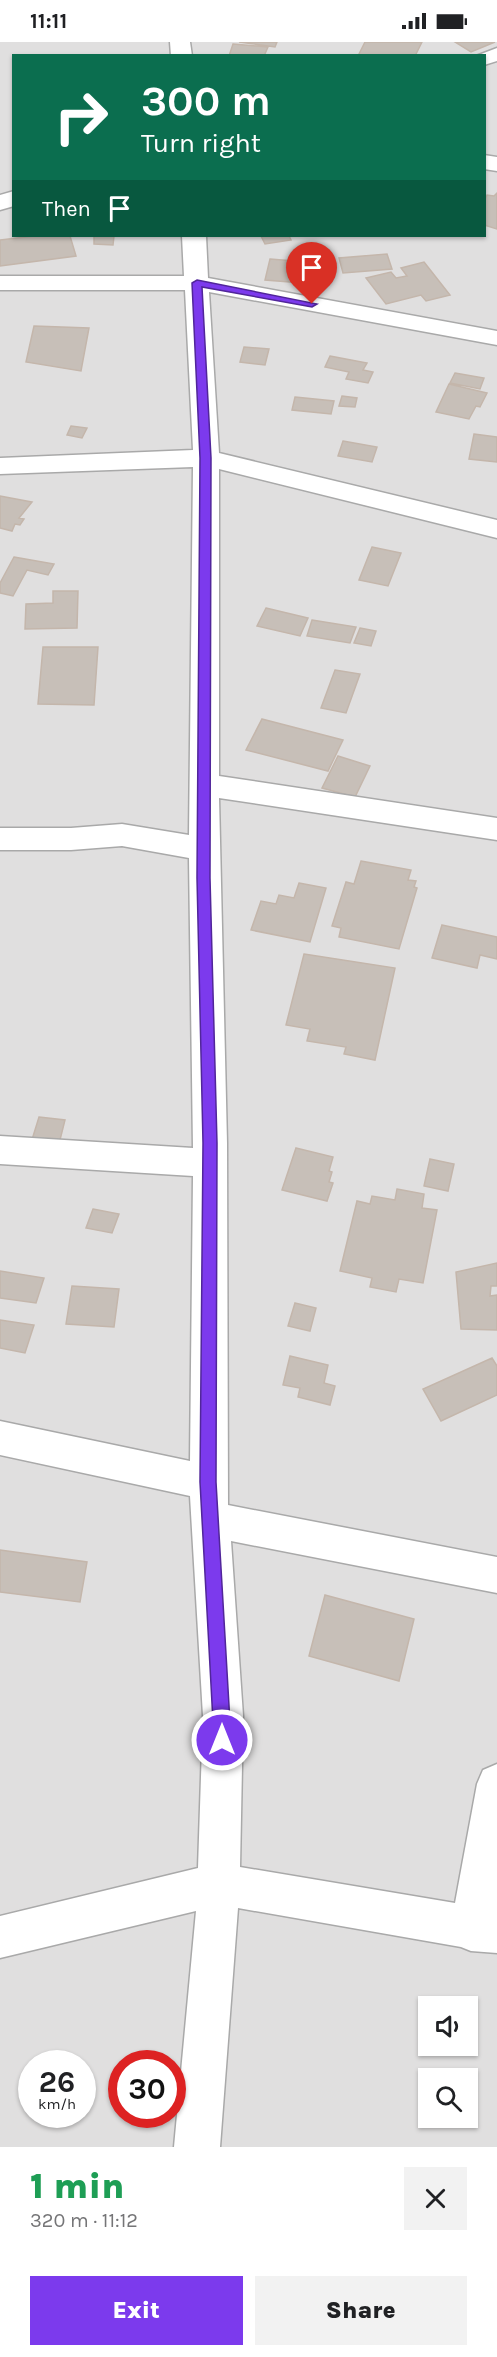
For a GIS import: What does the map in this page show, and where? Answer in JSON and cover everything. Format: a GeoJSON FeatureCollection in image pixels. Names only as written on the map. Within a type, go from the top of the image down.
{"type":"FeatureCollection","features":[{"type":"Feature","properties":{"kind":"street"},"geometry":{"type":"LineString","coordinates":[[194,237],[206,458],[204,849],[209,1163],[208,1482],[223,1716],[219,1884],[197,2147]]}},
{"type":"Feature","properties":{"kind":"street"},"geometry":{"type":"LineString","coordinates":[[0,283],[197,283],[497,338]]}},
{"type":"Feature","properties":{"kind":"street"},"geometry":{"type":"LineString","coordinates":[[0,466],[206,458],[497,529]]}},
{"type":"Feature","properties":{"kind":"street"},"geometry":{"type":"LineString","coordinates":[[204,785],[497,830]]}},
{"type":"Feature","properties":{"kind":"street"},"geometry":{"type":"LineString","coordinates":[[0,838],[71,839],[122,835],[204,849]]}},
{"type":"Feature","properties":{"kind":"street"},"geometry":{"type":"LineString","coordinates":[[0,1150],[209,1163]]}},
{"type":"Feature","properties":{"kind":"street"},"geometry":{"type":"LineString","coordinates":[[0,1438],[208,1482]]}},
{"type":"Feature","properties":{"kind":"street"},"geometry":{"type":"LineString","coordinates":[[211,1519],[497,1575]]}},
{"type":"Feature","properties":{"kind":"street"},"geometry":{"type":"LineString","coordinates":[[0,1936],[219,1884],[484,1931],[497,1784]]}},
{"type":"Feature","properties":{"kind":"shaded area"},"geometry":{"type":"Polygon","coordinates":[[[0,42],[497,42],[497,2147],[0,2147],[0,42]]]}},
{"type":"Feature","properties":{"kind":"building"},"geometry":{"type":"Polygon","coordinates":[[[239,42],[277,42],[275,47],[239,42]]]}},
{"type":"Feature","properties":{"kind":"building"},"geometry":{"type":"Polygon","coordinates":[[[365,42],[422,42],[416,54],[359,54],[365,42]]]}},
{"type":"Feature","properties":{"kind":"building"},"geometry":{"type":"Polygon","coordinates":[[[455,42],[495,42],[471,52],[455,42]]]}},
{"type":"Feature","properties":{"kind":"building"},"geometry":{"type":"Polygon","coordinates":[[[233,44],[268,47],[265,54],[230,54],[233,44]]]}},
{"type":"Feature","properties":{"kind":"building"},"geometry":{"type":"Polygon","coordinates":[[[497,193],[497,229],[486,226],[486,197],[487,195],[494,196],[497,193]]]}},
{"type":"Feature","properties":{"kind":"building"},"geometry":{"type":"Polygon","coordinates":[[[26,237],[70,237],[76,256],[0,266],[0,240],[26,237]]]}},
{"type":"Feature","properties":{"kind":"building"},"geometry":{"type":"Polygon","coordinates":[[[94,237],[114,237],[113,245],[94,244],[94,237]]]}},
{"type":"Feature","properties":{"kind":"building"},"geometry":{"type":"Polygon","coordinates":[[[262,237],[290,237],[291,240],[265,244],[262,237]]]}},
{"type":"Feature","properties":{"kind":"building"},"geometry":{"type":"Polygon","coordinates":[[[387,254],[392,269],[343,273],[339,258],[387,254]]]}},
{"type":"Feature","properties":{"kind":"building"},"geometry":{"type":"Polygon","coordinates":[[[270,259],[306,262],[302,283],[265,280],[270,259]]]}},
{"type":"Feature","properties":{"kind":"building"},"geometry":{"type":"Polygon","coordinates":[[[424,262],[450,295],[426,301],[421,295],[386,304],[366,278],[391,272],[396,278],[407,276],[401,268],[424,262]]]}},
{"type":"Feature","properties":{"kind":"building"},"geometry":{"type":"Polygon","coordinates":[[[34,326],[89,328],[81,371],[26,362],[34,326]]]}},
{"type":"Feature","properties":{"kind":"building"},"geometry":{"type":"Polygon","coordinates":[[[244,347],[269,349],[265,365],[240,362],[244,347]]]}},
{"type":"Feature","properties":{"kind":"building"},"geometry":{"type":"Polygon","coordinates":[[[330,356],[367,363],[363,370],[373,372],[368,383],[346,379],[349,372],[325,367],[330,356]]]}},
{"type":"Feature","properties":{"kind":"building"},"geometry":{"type":"Polygon","coordinates":[[[455,373],[484,378],[480,389],[450,383],[455,373]]]}},
{"type":"Feature","properties":{"kind":"building"},"geometry":{"type":"Polygon","coordinates":[[[449,384],[487,393],[480,407],[476,406],[469,419],[436,412],[449,384]]]}},
{"type":"Feature","properties":{"kind":"building"},"geometry":{"type":"Polygon","coordinates":[[[342,396],[357,398],[355,407],[339,406],[342,396]]]}},
{"type":"Feature","properties":{"kind":"building"},"geometry":{"type":"Polygon","coordinates":[[[295,397],[334,401],[331,414],[292,410],[295,397]]]}},
{"type":"Feature","properties":{"kind":"building"},"geometry":{"type":"Polygon","coordinates":[[[71,426],[87,428],[82,438],[67,435],[71,426]]]}},
{"type":"Feature","properties":{"kind":"building"},"geometry":{"type":"Polygon","coordinates":[[[474,434],[497,437],[497,462],[469,459],[474,434]]]}},
{"type":"Feature","properties":{"kind":"building"},"geometry":{"type":"Polygon","coordinates":[[[343,441],[377,447],[372,462],[338,456],[343,441]]]}},
{"type":"Feature","properties":{"kind":"building"},"geometry":{"type":"Polygon","coordinates":[[[0,496],[32,502],[19,518],[24,519],[20,525],[15,524],[12,531],[0,528],[0,496]]]}},
{"type":"Feature","properties":{"kind":"building"},"geometry":{"type":"Polygon","coordinates":[[[372,547],[401,553],[388,586],[359,580],[372,547]]]}},
{"type":"Feature","properties":{"kind":"building"},"geometry":{"type":"Polygon","coordinates":[[[14,557],[54,564],[48,575],[27,570],[13,596],[0,593],[0,583],[14,557]]]}},
{"type":"Feature","properties":{"kind":"building"},"geometry":{"type":"Polygon","coordinates":[[[53,591],[78,591],[77,628],[25,629],[26,604],[53,603],[53,591]]]}},
{"type":"Feature","properties":{"kind":"building"},"geometry":{"type":"Polygon","coordinates":[[[266,608],[308,618],[300,636],[257,626],[266,608]]]}},
{"type":"Feature","properties":{"kind":"building"},"geometry":{"type":"Polygon","coordinates":[[[312,620],[356,627],[350,643],[307,636],[312,620]]]}},
{"type":"Feature","properties":{"kind":"building"},"geometry":{"type":"Polygon","coordinates":[[[360,628],[376,631],[371,646],[354,643],[360,628]]]}},
{"type":"Feature","properties":{"kind":"building"},"geometry":{"type":"Polygon","coordinates":[[[43,647],[98,647],[94,705],[38,704],[43,647]]]}},
{"type":"Feature","properties":{"kind":"building"},"geometry":{"type":"Polygon","coordinates":[[[335,670],[360,674],[346,713],[321,708],[335,670]]]}},
{"type":"Feature","properties":{"kind":"building"},"geometry":{"type":"Polygon","coordinates":[[[262,719],[343,740],[328,771],[246,750],[262,719]]]}},
{"type":"Feature","properties":{"kind":"building"},"geometry":{"type":"Polygon","coordinates":[[[338,756],[370,766],[355,797],[322,788],[338,756]]]}},
{"type":"Feature","properties":{"kind":"building"},"geometry":{"type":"Polygon","coordinates":[[[361,861],[411,870],[408,880],[416,881],[414,887],[417,888],[399,949],[339,937],[341,928],[332,926],[346,882],[354,884],[361,861]]]}},
{"type":"Feature","properties":{"kind":"building"},"geometry":{"type":"Polygon","coordinates":[[[299,883],[326,888],[310,942],[251,930],[261,901],[276,904],[279,895],[294,898],[299,883]]]}},
{"type":"Feature","properties":{"kind":"building"},"geometry":{"type":"Polygon","coordinates":[[[442,925],[497,937],[497,959],[480,955],[477,968],[432,958],[442,925]]]}},
{"type":"Feature","properties":{"kind":"building"},"geometry":{"type":"Polygon","coordinates":[[[304,954],[395,968],[375,1060],[344,1054],[346,1047],[307,1041],[310,1029],[286,1025],[304,954]]]}},
{"type":"Feature","properties":{"kind":"building"},"geometry":{"type":"Polygon","coordinates":[[[39,1117],[65,1120],[58,1148],[31,1143],[39,1117]]]}},
{"type":"Feature","properties":{"kind":"building"},"geometry":{"type":"Polygon","coordinates":[[[296,1148],[333,1157],[329,1182],[333,1183],[327,1201],[282,1190],[296,1148]]]}},
{"type":"Feature","properties":{"kind":"building"},"geometry":{"type":"Polygon","coordinates":[[[430,1159],[454,1164],[448,1191],[424,1186],[430,1159]]]}},
{"type":"Feature","properties":{"kind":"building"},"geometry":{"type":"Polygon","coordinates":[[[397,1189],[424,1194],[422,1208],[437,1210],[423,1283],[399,1279],[396,1292],[370,1287],[372,1278],[340,1271],[357,1201],[370,1204],[372,1196],[395,1200],[397,1189]]]}},
{"type":"Feature","properties":{"kind":"building"},"geometry":{"type":"Polygon","coordinates":[[[93,1209],[119,1214],[112,1233],[86,1228],[93,1209]]]}},
{"type":"Feature","properties":{"kind":"building"},"geometry":{"type":"Polygon","coordinates":[[[497,1263],[497,1286],[491,1286],[490,1296],[497,1295],[497,1330],[461,1329],[456,1272],[497,1263]]]}},
{"type":"Feature","properties":{"kind":"building"},"geometry":{"type":"Polygon","coordinates":[[[0,1271],[44,1278],[36,1303],[0,1298],[0,1271]]]}},
{"type":"Feature","properties":{"kind":"building"},"geometry":{"type":"Polygon","coordinates":[[[72,1286],[119,1289],[114,1327],[66,1324],[72,1286]]]}},
{"type":"Feature","properties":{"kind":"building"},"geometry":{"type":"Polygon","coordinates":[[[295,1303],[316,1308],[310,1331],[288,1326],[295,1303]]]}},
{"type":"Feature","properties":{"kind":"building"},"geometry":{"type":"Polygon","coordinates":[[[0,1320],[34,1325],[25,1353],[0,1348],[0,1320]]]}},
{"type":"Feature","properties":{"kind":"building"},"geometry":{"type":"Polygon","coordinates":[[[290,1356],[328,1365],[324,1383],[335,1386],[330,1405],[298,1397],[300,1388],[283,1385],[290,1356]]]}},
{"type":"Feature","properties":{"kind":"building"},"geometry":{"type":"Polygon","coordinates":[[[492,1358],[497,1366],[497,1395],[441,1421],[423,1389],[492,1358]]]}},
{"type":"Feature","properties":{"kind":"building"},"geometry":{"type":"Polygon","coordinates":[[[0,1550],[87,1562],[80,1602],[0,1592],[0,1550]]]}},
{"type":"Feature","properties":{"kind":"building"},"geometry":{"type":"Polygon","coordinates":[[[325,1595],[414,1619],[399,1681],[309,1656],[325,1595]]]}},
{"type":"Feature","properties":{"kind":"route"},"geometry":{"type":"LineString","coordinates":[[222,1740],[223,1716],[208,1482],[210,1143],[204,878],[206,458],[197,283],[312,304]]}}]}
